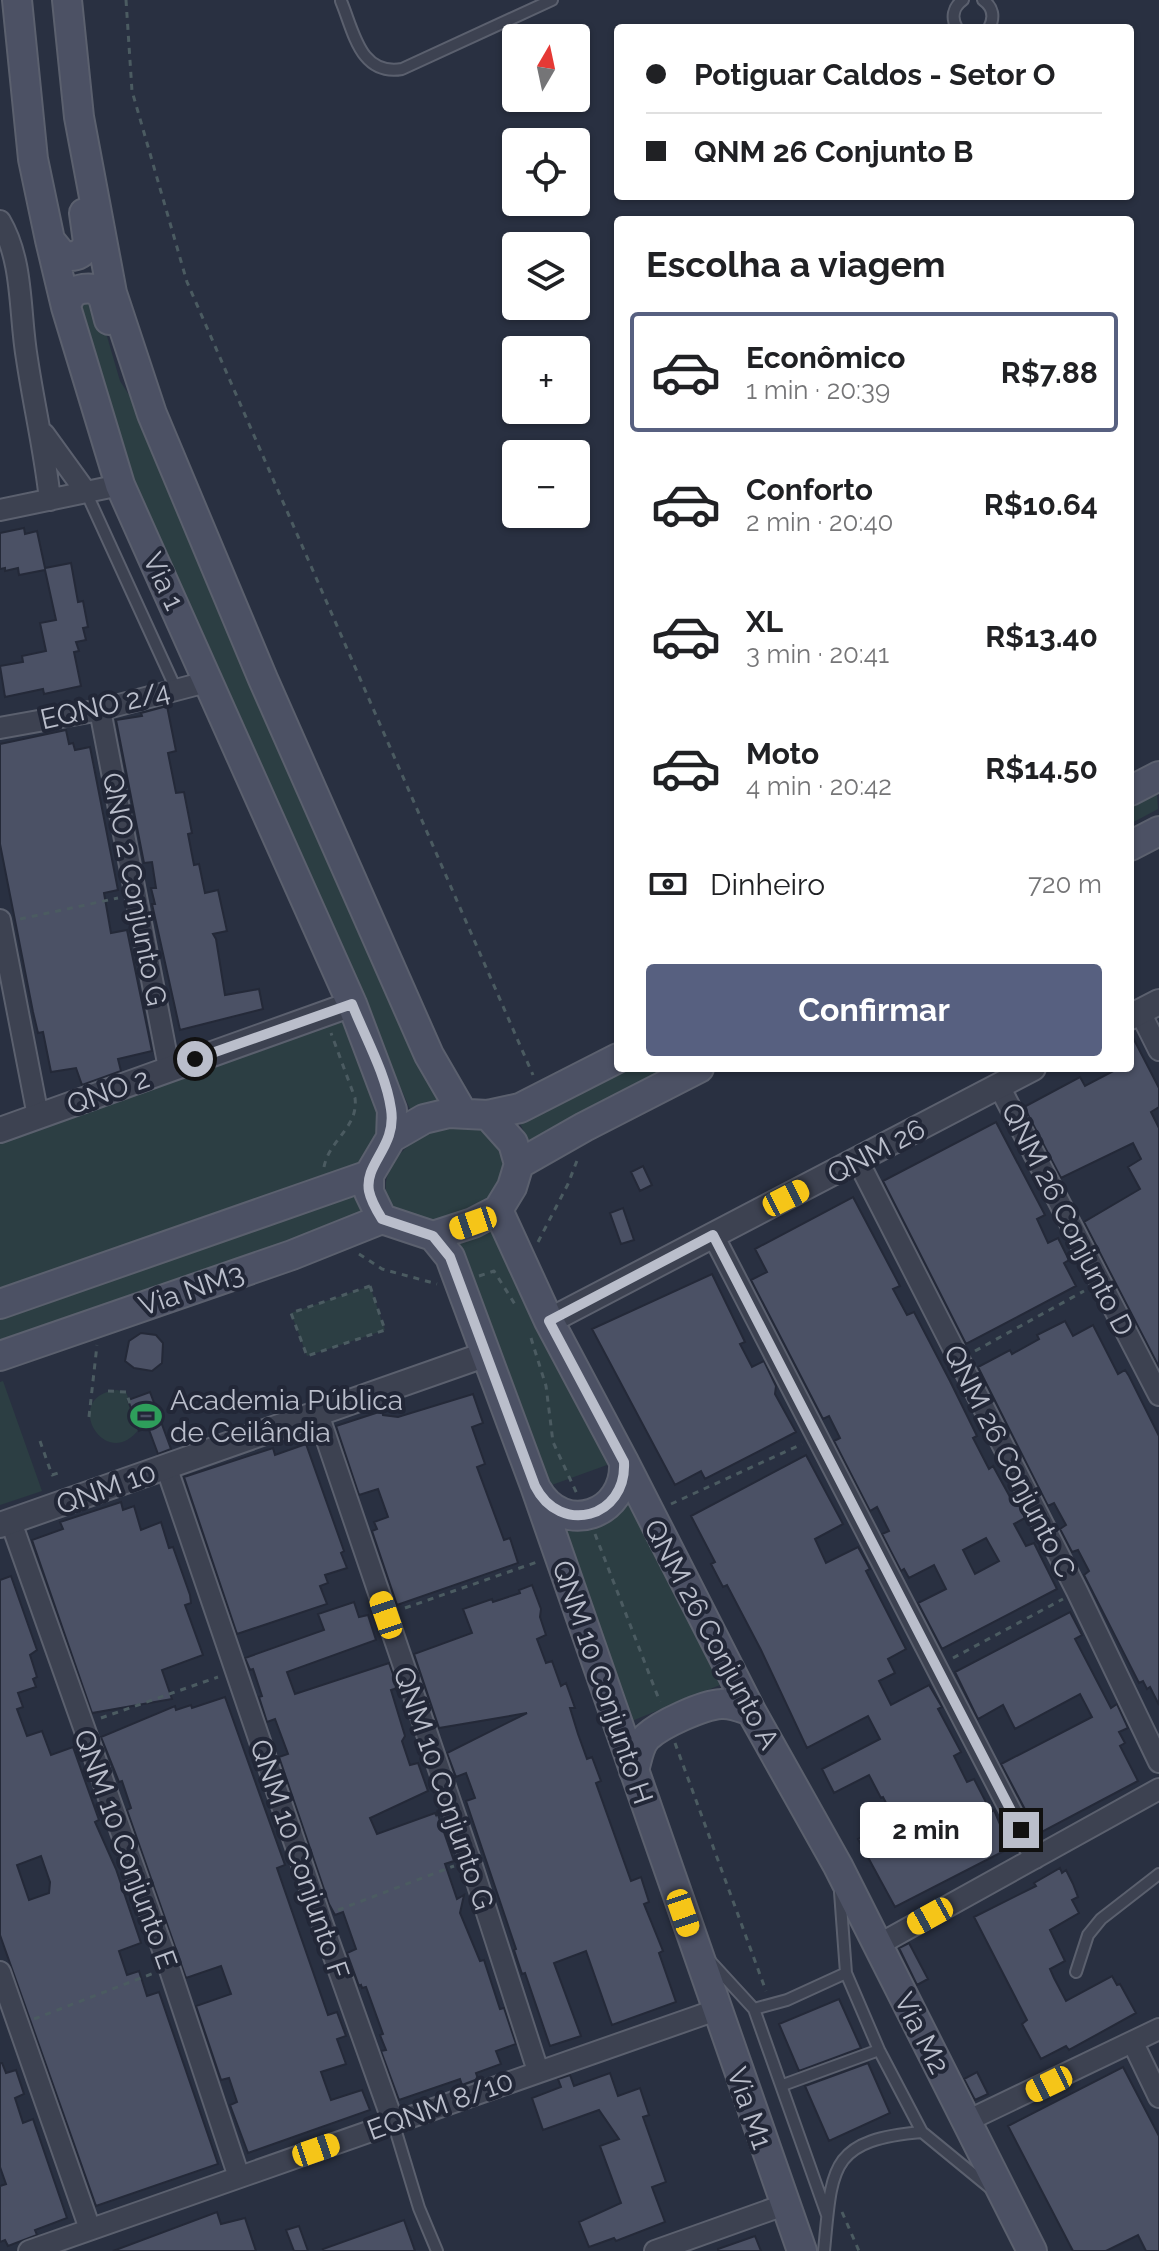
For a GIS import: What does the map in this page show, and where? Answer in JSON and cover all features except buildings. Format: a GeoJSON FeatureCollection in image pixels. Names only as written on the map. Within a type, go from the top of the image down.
{"type":"FeatureCollection","features":[{"type":"Feature","properties":{"kind":"main road","name":"Via 1"},"geometry":{"type":"LineString","coordinates":[[17,0],[33,159],[50,240],[66,307],[120,485],[352,1004],[392,1110],[391,1138]]}},
{"type":"Feature","properties":{"kind":"main road","name":"Via 1"},"geometry":{"type":"LineString","coordinates":[[67,0],[79,117],[112,293],[152,414],[263,679],[429,1055],[475,1114]]}},
{"type":"Feature","properties":{"kind":"main road"},"geometry":{"type":"LineString","coordinates":[[50,240],[57,250],[69,257],[81,254],[88,242],[70,147],[79,117]]}},
{"type":"Feature","properties":{"kind":"main road"},"geometry":{"type":"LineString","coordinates":[[66,307],[71,293],[78,289],[95,289],[103,297],[125,377],[152,414]]}},
{"type":"Feature","properties":{"kind":"main road"},"geometry":{"type":"LineString","coordinates":[[1134,844],[1159,831]]}},
{"type":"Feature","properties":{"kind":"main road"},"geometry":{"type":"LineString","coordinates":[[484,1355],[450,1257],[433,1236],[382,1219],[369,1192],[369,1175],[391,1138],[424,1119],[520,1108],[614,1060]]}},
{"type":"Feature","properties":{"kind":"main road"},"geometry":{"type":"LineString","coordinates":[[519,1164],[691,1072]]}},
{"type":"Feature","properties":{"kind":"main road"},"geometry":{"type":"LineString","coordinates":[[433,1236],[473,1223],[498,1210],[512,1187],[519,1164],[513,1143],[475,1114]]}},
{"type":"Feature","properties":{"kind":"main road","name":"Via NM3"},"geometry":{"type":"LineString","coordinates":[[0,1304],[369,1175]]}},
{"type":"Feature","properties":{"kind":"main road"},"geometry":{"type":"LineString","coordinates":[[498,1210],[549,1321]]}},
{"type":"Feature","properties":{"kind":"main road","name":"Via NM3"},"geometry":{"type":"LineString","coordinates":[[0,1356],[292,1255],[382,1219]]}},
{"type":"Feature","properties":{"kind":"main road","name":"QNM 26 Conjunto A"},"geometry":{"type":"LineString","coordinates":[[549,1321],[751,1711],[838,1866],[878,1945]]}},
{"type":"Feature","properties":{"kind":"main road","name":"QNM 10 Conjunto H"},"geometry":{"type":"LineString","coordinates":[[484,1355],[535,1486],[716,2010]]}},
{"type":"Feature","properties":{"kind":"main road"},"geometry":{"type":"LineString","coordinates":[[535,1486],[546,1503],[555,1509],[574,1516],[587,1515],[604,1508],[619,1493],[625,1472],[624,1462]]}},
{"type":"Feature","properties":{"kind":"main road"},"geometry":{"type":"LineString","coordinates":[[634,1771],[646,1738],[668,1723],[712,1705],[724,1704],[751,1711]]}},
{"type":"Feature","properties":{"kind":"main road","name":"Via M2"},"geometry":{"type":"LineString","coordinates":[[878,1945],[1032,2251]]}},
{"type":"Feature","properties":{"kind":"main road","name":"Via M1"},"geometry":{"type":"LineString","coordinates":[[716,2010],[802,2251]]}},
{"type":"Feature","properties":{"kind":"street"},"geometry":{"type":"LineString","coordinates":[[0,221],[15,254],[26,357],[41,430],[50,500]]}},
{"type":"Feature","properties":{"kind":"street"},"geometry":{"type":"LineString","coordinates":[[41,430],[86,492]]}},
{"type":"Feature","properties":{"kind":"street"},"geometry":{"type":"LineString","coordinates":[[0,510],[120,485]]}},
{"type":"Feature","properties":{"kind":"street","name":"EQNO 2/4"},"geometry":{"type":"LineString","coordinates":[[0,728],[100,710],[210,681]]}},
{"type":"Feature","properties":{"kind":"street","name":"QNO 2 Conjunto G"},"geometry":{"type":"LineString","coordinates":[[100,710],[169,1068]]}},
{"type":"Feature","properties":{"kind":"street"},"geometry":{"type":"LineString","coordinates":[[0,922],[38,1116]]}},
{"type":"Feature","properties":{"kind":"street","name":"QNO 2"},"geometry":{"type":"LineString","coordinates":[[0,1130],[352,1004]]}},
{"type":"Feature","properties":{"kind":"street"},"geometry":{"type":"LineString","coordinates":[[1143,1010],[1159,1050]]}},
{"type":"Feature","properties":{"kind":"street","name":"QNM 26"},"geometry":{"type":"LineString","coordinates":[[549,1321],[1025,1072]]}},
{"type":"Feature","properties":{"kind":"street","name":"QNM 26 Conjunto D"},"geometry":{"type":"LineString","coordinates":[[999,1086],[1159,1395]]}},
{"type":"Feature","properties":{"kind":"street","name":"QNM 26 Conjunto C"},"geometry":{"type":"LineString","coordinates":[[858,1161],[1077,1591],[1159,1762]]}},
{"type":"Feature","properties":{"kind":"street"},"geometry":{"type":"LineString","coordinates":[[713,1235],[1035,1858]]}},
{"type":"Feature","properties":{"kind":"street","name":"QNM 10"},"geometry":{"type":"LineString","coordinates":[[5,1524],[484,1355]]}},
{"type":"Feature","properties":{"kind":"street","name":"QNM 10 Conjunto G"},"geometry":{"type":"LineString","coordinates":[[318,1414],[470,1860],[538,2071]]}},
{"type":"Feature","properties":{"kind":"street","name":"QNM 10 Conjunto F"},"geometry":{"type":"LineString","coordinates":[[166,1466],[393,2122]]}},
{"type":"Feature","properties":{"kind":"street","name":"QNM 10 Conjunto E"},"geometry":{"type":"LineString","coordinates":[[5,1524],[82,1724],[169,1967],[239,2177]]}},
{"type":"Feature","properties":{"kind":"street"},"geometry":{"type":"LineString","coordinates":[[878,1945],[1159,1789]]}},
{"type":"Feature","properties":{"kind":"street"},"geometry":{"type":"LineString","coordinates":[[0,1972],[90,2229]]}},
{"type":"Feature","properties":{"kind":"street","name":"EQNM 8/10"},"geometry":{"type":"LineString","coordinates":[[29,2251],[716,2010]]}},
{"type":"Feature","properties":{"kind":"street"},"geometry":{"type":"LineString","coordinates":[[967,2121],[1159,2029]]}},
{"type":"Feature","properties":{"kind":"street"},"geometry":{"type":"LineString","coordinates":[[1133,2043],[1159,2097]]}},
{"type":"Feature","properties":{"kind":"street"},"geometry":{"type":"LineString","coordinates":[[655,2251],[784,2205]]}},
{"type":"Feature","properties":{"kind":"lane"},"geometry":{"type":"LineString","coordinates":[[341,1],[365,60],[388,71],[402,69],[552,0]]}},
{"type":"Feature","properties":{"kind":"lane"},"geometry":{"type":"LineString","coordinates":[[956,24],[955,8],[963,0]]}},
{"type":"Feature","properties":{"kind":"lane"},"geometry":{"type":"LineString","coordinates":[[983,0],[992,11],[991,24]]}},
{"type":"Feature","properties":{"kind":"lane"},"geometry":{"type":"LineString","coordinates":[[86,492],[176,689]]}},
{"type":"Feature","properties":{"kind":"lane"},"geometry":{"type":"LineString","coordinates":[[838,1866],[846,1973],[879,2050],[922,2132],[1006,2201]]}},
{"type":"Feature","properties":{"kind":"lane"},"geometry":{"type":"LineString","coordinates":[[1076,1972],[1088,1935],[1101,1919],[1159,1874]]}},
{"type":"Feature","properties":{"kind":"lane"},"geometry":{"type":"LineString","coordinates":[[693,1941],[754,2009],[827,2215]]}},
{"type":"Feature","properties":{"kind":"lane"},"geometry":{"type":"LineString","coordinates":[[754,2009],[787,2000],[846,1973]]}},
{"type":"Feature","properties":{"kind":"lane"},"geometry":{"type":"LineString","coordinates":[[783,2085],[879,2050]]}},
{"type":"Feature","properties":{"kind":"lane","name":"QNM 10 Conjunto F"},"geometry":{"type":"LineString","coordinates":[[393,2122],[419,2208],[437,2251]]}},
{"type":"Feature","properties":{"kind":"lane"},"geometry":{"type":"LineString","coordinates":[[824,2251],[827,2215],[839,2164],[848,2152],[883,2136],[922,2132]]}},
{"type":"Feature","properties":{"kind":"path"},"geometry":{"type":"LineString","coordinates":[[126,0],[132,91],[187,282],[542,1097]]}},
{"type":"Feature","properties":{"kind":"path"},"geometry":{"type":"LineString","coordinates":[[0,922],[136,895]]}},
{"type":"Feature","properties":{"kind":"path"},"geometry":{"type":"LineString","coordinates":[[521,1259],[530,1254],[539,1241],[576,1166],[578,1143],[573,1134]]}},
{"type":"Feature","properties":{"kind":"path"},"geometry":{"type":"LineString","coordinates":[[958,1361],[1099,1282]]}},
{"type":"Feature","properties":{"kind":"path"},"geometry":{"type":"LineString","coordinates":[[370,1286],[385,1330],[307,1356],[291,1313],[370,1286]]}},
{"type":"Feature","properties":{"kind":"path"},"geometry":{"type":"LineString","coordinates":[[89,1417],[98,1336]]}},
{"type":"Feature","properties":{"kind":"path"},"geometry":{"type":"LineString","coordinates":[[108,1391],[126,1392],[139,1429]]}},
{"type":"Feature","properties":{"kind":"path"},"geometry":{"type":"LineString","coordinates":[[649,1514],[816,1437]]}},
{"type":"Feature","properties":{"kind":"path"},"geometry":{"type":"LineString","coordinates":[[40,1441],[52,1475],[58,1473]]}},
{"type":"Feature","properties":{"kind":"path"},"geometry":{"type":"LineString","coordinates":[[386,1615],[558,1554]]}},
{"type":"Feature","properties":{"kind":"path"},"geometry":{"type":"LineString","coordinates":[[936,1668],[1077,1591]]}},
{"type":"Feature","properties":{"kind":"path"},"geometry":{"type":"LineString","coordinates":[[82,1724],[235,1671]]}},
{"type":"Feature","properties":{"kind":"path"},"geometry":{"type":"LineString","coordinates":[[320,1917],[470,1860]]}},
{"type":"Feature","properties":{"kind":"path"},"geometry":{"type":"LineString","coordinates":[[19,2025],[169,1967]]}},
{"type":"Feature","properties":{"kind":"shaded area"},"geometry":{"type":"Polygon","coordinates":[[[77,300],[97,302],[120,381],[140,412],[441,1099],[410,1109],[136,491],[77,300]]]}},
{"type":"Feature","properties":{"kind":"shaded area"},"geometry":{"type":"Polygon","coordinates":[[[1151,793],[1157,795],[1158,809],[1134,822],[1134,799],[1151,793]]]}},
{"type":"Feature","properties":{"kind":"shaded area"},"geometry":{"type":"Polygon","coordinates":[[[343,1019],[383,1123],[364,1160],[356,1167],[0,1293],[0,1142],[343,1019]]]}},
{"type":"Feature","properties":{"kind":"shaded area"},"geometry":{"type":"Polygon","coordinates":[[[614,1070],[672,1072],[531,1145],[517,1118],[614,1070]]]}},
{"type":"Feature","properties":{"kind":"shaded area"},"geometry":{"type":"Polygon","coordinates":[[[460,1124],[485,1127],[510,1160],[496,1190],[481,1206],[457,1216],[421,1219],[400,1213],[389,1200],[386,1184],[392,1165],[407,1148],[429,1133],[460,1124]]]}},
{"type":"Feature","properties":{"kind":"shaded area"},"geometry":{"type":"Polygon","coordinates":[[[357,1189],[361,1209],[367,1217],[0,1343],[0,1314],[357,1189]]]}},
{"type":"Feature","properties":{"kind":"shaded area"},"geometry":{"type":"Polygon","coordinates":[[[492,1232],[606,1450],[607,1465],[549,1486],[456,1245],[492,1232]]]}},
{"type":"Feature","properties":{"kind":"shaded area"},"geometry":{"type":"Polygon","coordinates":[[[370,1286],[385,1330],[307,1356],[291,1313],[370,1286]]]}},
{"type":"Feature","properties":{"kind":"shaded area"},"geometry":{"type":"Polygon","coordinates":[[[3,1381],[42,1491],[0,1505],[0,1382],[3,1381]]]}},
{"type":"Feature","properties":{"kind":"shaded area"},"geometry":{"type":"Polygon","coordinates":[[[117,1390],[126,1392],[139,1429],[126,1440],[113,1443],[102,1438],[94,1429],[90,1417],[92,1405],[100,1395],[117,1390]]]}},
{"type":"Feature","properties":{"kind":"shaded area"},"geometry":{"type":"Polygon","coordinates":[[[633,1502],[725,1683],[627,1723],[561,1531],[633,1502]]]}},
{"type":"Feature","properties":{"kind":"place","name":"Academia Pública de Ceilândia"},"geometry":{"type":"Point","coordinates":[146,1416]}},
{"type":"Feature","properties":{"kind":"route"},"geometry":{"type":"LineString","coordinates":[[195,1059],[352,1004],[392,1110],[391,1138],[369,1175],[369,1192],[382,1219],[433,1236],[450,1257],[535,1486],[546,1503],[564,1513],[587,1515],[604,1508],[619,1493],[625,1472],[624,1462],[549,1321],[713,1235],[1021,1830]]}}]}
